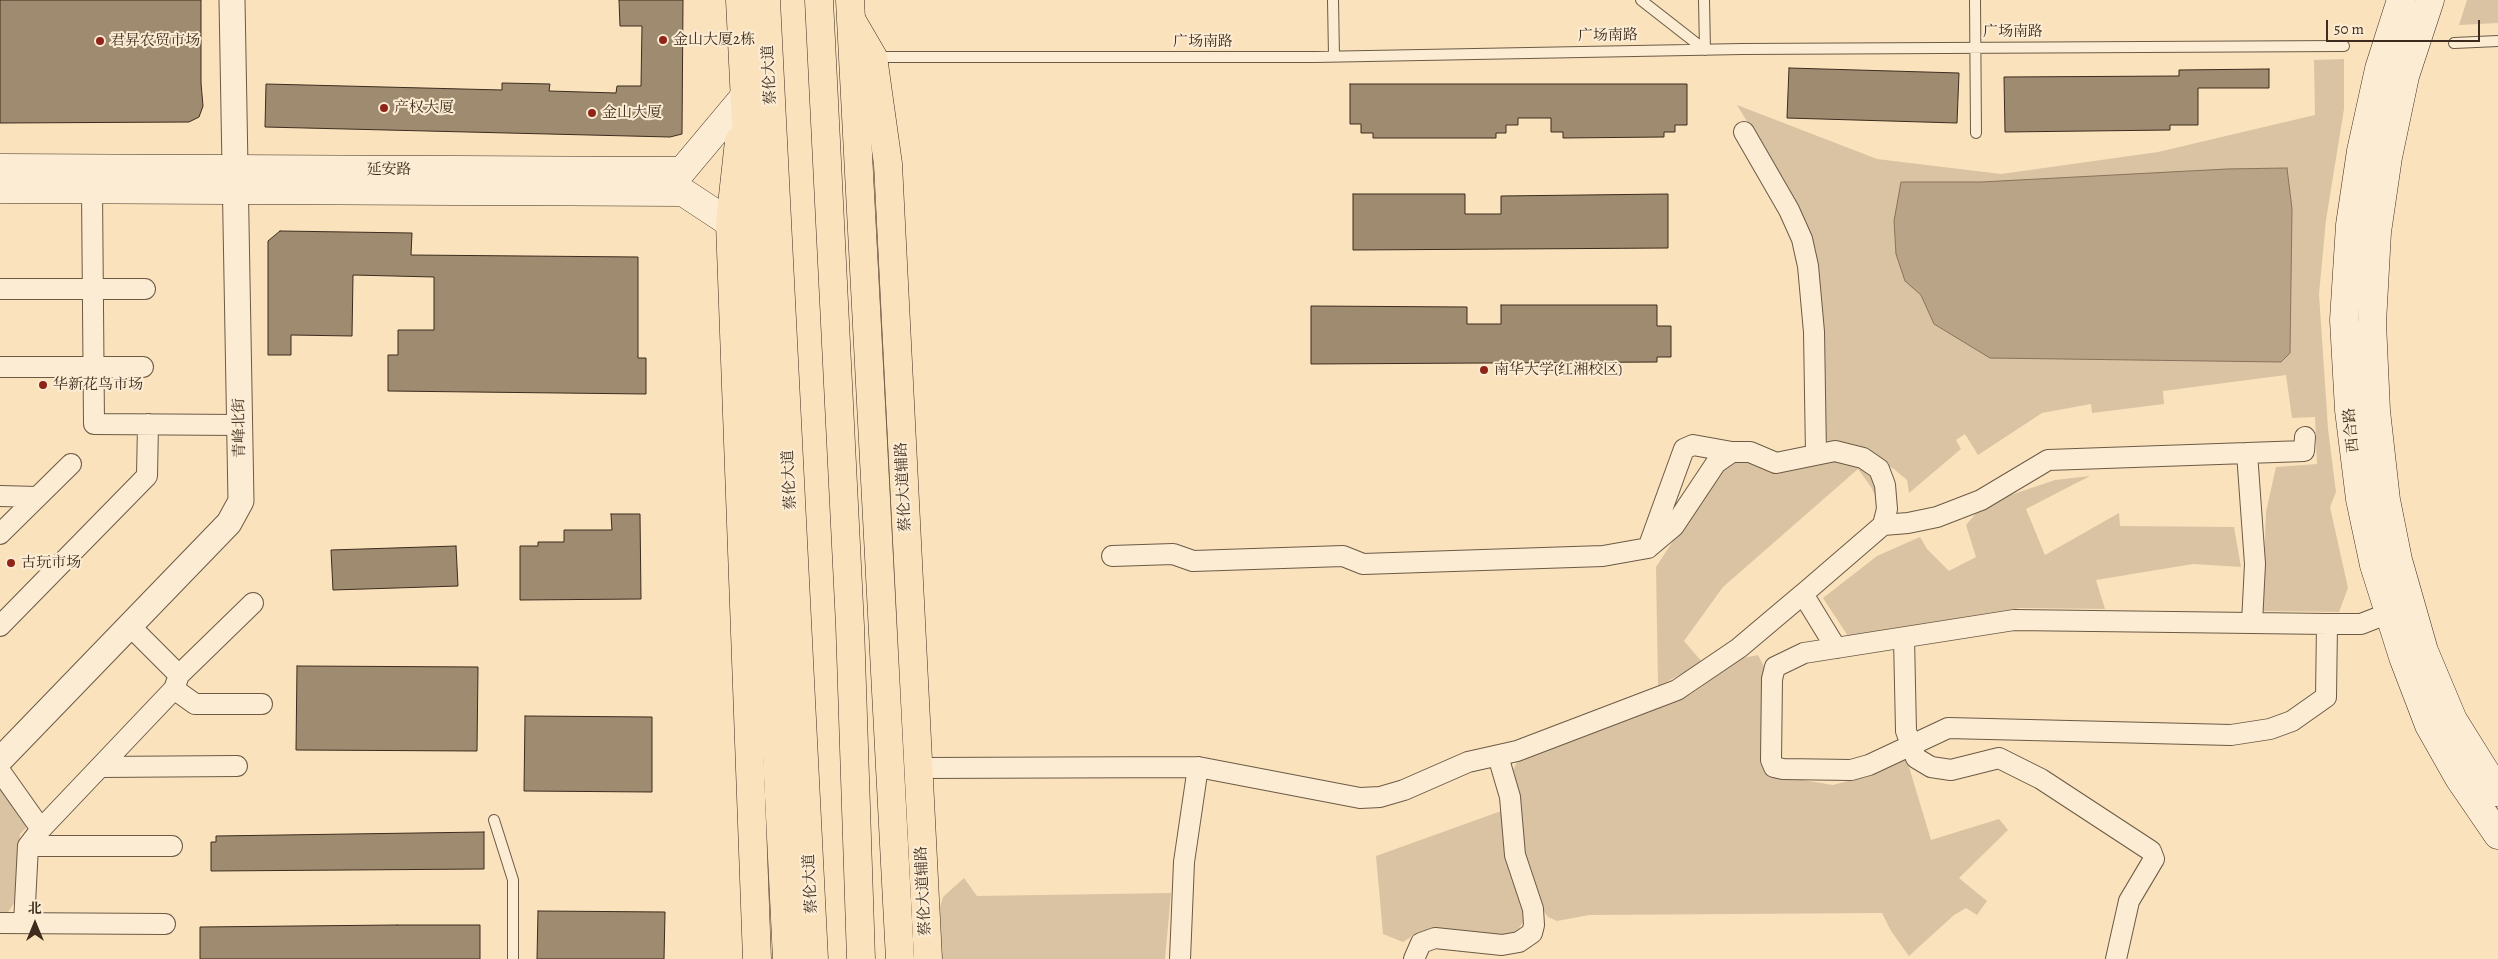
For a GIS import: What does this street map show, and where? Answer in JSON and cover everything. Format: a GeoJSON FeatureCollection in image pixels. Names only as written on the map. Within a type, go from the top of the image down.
{"type":"FeatureCollection","features":[{"type":"Feature","properties":{"kind":"main road"},"geometry":{"type":"LineString","coordinates":[[740,0],[786,959]]}},
{"type":"Feature","properties":{"kind":"main road","name":"蔡伦大道"},"geometry":{"type":"LineString","coordinates":[[766,0],[814,959]]}},
{"type":"Feature","properties":{"kind":"main road"},"geometry":{"type":"LineString","coordinates":[[819,0],[850,626],[861,959]]}},
{"type":"Feature","properties":{"kind":"main road","name":"西合路"},"geometry":{"type":"LineString","coordinates":[[2401,0],[2379,69],[2361,151],[2350,226],[2344,320],[2349,410],[2360,499],[2374,565],[2424,651],[2453,720],[2498,792]]}},
{"type":"Feature","properties":{"kind":"main road","name":"西合路"},"geometry":{"type":"LineString","coordinates":[[2430,0],[2405,76],[2388,157],[2377,232],[2372,323],[2376,411],[2403,657],[2430,724],[2459,778],[2498,835]]}},
{"type":"Feature","properties":{"kind":"main road"},"geometry":{"type":"LineString","coordinates":[[851,11],[853,94],[900,959]]}},
{"type":"Feature","properties":{"kind":"main road","name":"蔡伦大道辅路"},"geometry":{"type":"LineString","coordinates":[[851,11],[873,57],[888,164],[928,959]]}},
{"type":"Feature","properties":{"kind":"main road","name":"延安路"},"geometry":{"type":"LineString","coordinates":[[0,189],[92,190],[235,180],[682,171],[744,97]]}},
{"type":"Feature","properties":{"kind":"main road"},"geometry":{"type":"LineString","coordinates":[[744,97],[730,223],[757,959]]}},
{"type":"Feature","properties":{"kind":"main road","name":"延安路"},"geometry":{"type":"LineString","coordinates":[[0,168],[235,180],[683,192],[730,223]]}},
{"type":"Feature","properties":{"kind":"street","name":"青峰北街"},"geometry":{"type":"LineString","coordinates":[[0,760],[229,523],[241,501],[232,0]]}},
{"type":"Feature","properties":{"kind":"street"},"geometry":{"type":"LineString","coordinates":[[1744,132],[1789,210],[1802,239],[1808,266],[1814,332],[1816,454]]}},
{"type":"Feature","properties":{"kind":"street"},"geometry":{"type":"LineString","coordinates":[[92,190],[94,424],[240,425]]}},
{"type":"Feature","properties":{"kind":"street"},"geometry":{"type":"LineString","coordinates":[[0,289],[145,289]]}},
{"type":"Feature","properties":{"kind":"street"},"geometry":{"type":"LineString","coordinates":[[0,367],[143,367]]}},
{"type":"Feature","properties":{"kind":"street"},"geometry":{"type":"LineString","coordinates":[[0,626],[147,476],[148,424]]}},
{"type":"Feature","properties":{"kind":"street"},"geometry":{"type":"LineString","coordinates":[[1883,525],[1908,523],[1937,517],[1981,500],[2048,460],[2304,451],[2305,437]]}},
{"type":"Feature","properties":{"kind":"street"},"geometry":{"type":"LineString","coordinates":[[918,768],[1198,767],[1360,798],[1380,797],[1404,790],[1468,762],[1517,751],[1677,690],[1739,648],[1883,525],[1888,508],[1885,485],[1879,469],[1863,458],[1835,451],[1776,463],[1750,452],[1732,452],[1693,445],[1684,449],[1648,548]]}},
{"type":"Feature","properties":{"kind":"street"},"geometry":{"type":"LineString","coordinates":[[1112,556],[1174,554],[1193,561],[1343,556],[1362,564],[1561,559],[1603,556],[1648,548],[1674,526],[1716,463],[1732,452]]}},
{"type":"Feature","properties":{"kind":"street"},"geometry":{"type":"LineString","coordinates":[[2247,453],[2255,564],[2252,623]]}},
{"type":"Feature","properties":{"kind":"street"},"geometry":{"type":"LineString","coordinates":[[0,534],[70,464]]}},
{"type":"Feature","properties":{"kind":"street"},"geometry":{"type":"LineString","coordinates":[[0,496],[37,497]]}},
{"type":"Feature","properties":{"kind":"street"},"geometry":{"type":"LineString","coordinates":[[1803,594],[1836,648]]}},
{"type":"Feature","properties":{"kind":"street"},"geometry":{"type":"LineString","coordinates":[[24,923],[28,846],[41,829],[100,767],[176,682],[253,603]]}},
{"type":"Feature","properties":{"kind":"street"},"geometry":{"type":"LineString","coordinates":[[2327,624],[2326,697],[2292,721],[2270,729],[2231,735],[1948,728],[1870,765],[1851,770],[1774,767],[1771,760],[1772,679],[1775,667],[1804,653],[2014,620],[2360,624],[2399,609]]}},
{"type":"Feature","properties":{"kind":"street"},"geometry":{"type":"LineString","coordinates":[[130,626],[195,704],[262,704]]}},
{"type":"Feature","properties":{"kind":"street"},"geometry":{"type":"LineString","coordinates":[[1904,638],[1906,731],[1916,758],[1931,767],[1951,770],[1999,758],[2041,779],[2151,852],[2154,859],[2129,901],[2116,959]]}},
{"type":"Feature","properties":{"kind":"street"},"geometry":{"type":"LineString","coordinates":[[1414,959],[1421,943],[1434,938],[1502,945],[1519,942],[1532,933],[1534,925],[1533,909],[1515,854],[1510,797],[1498,756]]}},
{"type":"Feature","properties":{"kind":"street"},"geometry":{"type":"LineString","coordinates":[[100,767],[237,766]]}},
{"type":"Feature","properties":{"kind":"street"},"geometry":{"type":"LineString","coordinates":[[1180,959],[1184,862],[1198,767]]}},
{"type":"Feature","properties":{"kind":"street"},"geometry":{"type":"LineString","coordinates":[[0,771],[41,829]]}},
{"type":"Feature","properties":{"kind":"street"},"geometry":{"type":"LineString","coordinates":[[28,846],[172,846]]}},
{"type":"Feature","properties":{"kind":"street"},"geometry":{"type":"LineString","coordinates":[[0,923],[165,924]]}},
{"type":"Feature","properties":{"kind":"lane"},"geometry":{"type":"LineString","coordinates":[[1333,0],[1334,56]]}},
{"type":"Feature","properties":{"kind":"lane"},"geometry":{"type":"LineString","coordinates":[[1642,0],[1705,50]]}},
{"type":"Feature","properties":{"kind":"lane"},"geometry":{"type":"LineString","coordinates":[[1704,0],[1705,50]]}},
{"type":"Feature","properties":{"kind":"lane"},"geometry":{"type":"LineString","coordinates":[[1975,0],[1976,133]]}},
{"type":"Feature","properties":{"kind":"lane"},"geometry":{"type":"LineString","coordinates":[[2454,43],[2498,41]]}},
{"type":"Feature","properties":{"kind":"lane","name":"广场南路"},"geometry":{"type":"LineString","coordinates":[[873,57],[1334,56],[1705,50],[2344,46]]}},
{"type":"Feature","properties":{"kind":"lane"},"geometry":{"type":"LineString","coordinates":[[494,820],[513,880],[513,959]]}},
{"type":"Feature","properties":{"kind":"shaded area"},"geometry":{"type":"Polygon","coordinates":[[[2467,0],[2498,0],[2498,23],[2459,25],[2467,0]]]}},
{"type":"Feature","properties":{"kind":"shaded area"},"geometry":{"type":"Polygon","coordinates":[[[2344,59],[2344,109],[2326,220],[2319,294],[2328,429],[2336,492],[2330,507],[2348,588],[2339,612],[2262,611],[2266,512],[2276,467],[2317,464],[2315,417],[2292,418],[2286,375],[2163,391],[2164,404],[2092,413],[2091,404],[2042,413],[1978,455],[1965,434],[1956,440],[1961,449],[1909,493],[1907,480],[1894,469],[1873,456],[1833,446],[1823,436],[1821,329],[1813,242],[1798,206],[1737,105],[1877,159],[2001,174],[2158,152],[2315,115],[2314,60],[2344,59]]]}},
{"type":"Feature","properties":{"kind":"shaded area"},"geometry":{"type":"Polygon","coordinates":[[[2287,168],[2292,209],[2290,353],[2281,362],[1990,358],[1934,324],[1921,295],[1905,281],[1896,254],[1894,221],[1901,182],[1981,182],[2227,169],[2287,168]]]}},
{"type":"Feature","properties":{"kind":"shaded area"},"geometry":{"type":"Polygon","coordinates":[[[1736,456],[1845,459],[1877,476],[1880,506],[1871,487],[1858,469],[1723,587],[1684,641],[1703,663],[1658,686],[1656,567],[1722,466],[1736,456]]]}},
{"type":"Feature","properties":{"kind":"shaded area"},"geometry":{"type":"Polygon","coordinates":[[[2090,476],[2026,509],[2045,555],[2119,513],[2120,526],[2234,527],[2241,567],[2193,564],[2096,580],[2105,609],[2020,608],[1848,636],[1823,598],[1877,556],[1920,537],[1927,549],[1949,571],[1976,557],[1966,525],[1984,504],[2055,480],[2090,476]]]}},
{"type":"Feature","properties":{"kind":"shaded area"},"geometry":{"type":"Polygon","coordinates":[[[1758,655],[1768,674],[1772,775],[1833,785],[1867,776],[1906,757],[1931,840],[1999,819],[2008,830],[1959,878],[1987,901],[1977,915],[1966,908],[1954,915],[1909,956],[1891,931],[1882,913],[1589,915],[1557,921],[1548,917],[1540,906],[1522,847],[1513,770],[1518,760],[1691,694],[1743,658],[1758,655]]]}},
{"type":"Feature","properties":{"kind":"shaded area"},"geometry":{"type":"Polygon","coordinates":[[[0,789],[6,789],[29,825],[20,834],[14,903],[7,914],[0,917],[0,789]]]}},
{"type":"Feature","properties":{"kind":"shaded area"},"geometry":{"type":"Polygon","coordinates":[[[1504,810],[1525,919],[1517,931],[1502,936],[1436,928],[1414,935],[1403,942],[1383,934],[1376,856],[1504,810]]]}},
{"type":"Feature","properties":{"kind":"shaded area"},"geometry":{"type":"Polygon","coordinates":[[[964,878],[977,896],[1171,893],[1165,959],[941,959],[940,907],[943,897],[964,878]]]}},
{"type":"Feature","properties":{"kind":"building","name":"君昇农贸市场"},"geometry":{"type":"Polygon","coordinates":[[[0,0],[201,0],[201,83],[203,106],[199,117],[189,122],[0,123],[0,0]]]}},
{"type":"Feature","properties":{"kind":"building"},"geometry":{"type":"Polygon","coordinates":[[[619,0],[683,0],[682,134],[670,137],[265,127],[266,84],[502,90],[502,83],[550,84],[549,91],[616,93],[617,86],[641,86],[642,26],[620,26],[619,0]]]}},
{"type":"Feature","properties":{"kind":"building"},"geometry":{"type":"Polygon","coordinates":[[[1789,68],[1959,73],[1957,123],[1787,118],[1789,68]]]}},
{"type":"Feature","properties":{"kind":"building"},"geometry":{"type":"Polygon","coordinates":[[[2269,69],[2269,88],[2198,88],[2198,125],[2170,125],[2170,130],[2005,132],[2004,77],[2179,76],[2179,70],[2269,69]]]}},
{"type":"Feature","properties":{"kind":"building"},"geometry":{"type":"Polygon","coordinates":[[[1350,84],[1687,84],[1687,125],[1675,125],[1675,132],[1664,132],[1664,137],[1563,138],[1563,132],[1551,132],[1551,118],[1518,118],[1518,125],[1506,125],[1506,133],[1496,133],[1496,138],[1373,138],[1373,133],[1361,133],[1361,124],[1350,124],[1350,84]]]}},
{"type":"Feature","properties":{"kind":"building"},"geometry":{"type":"Polygon","coordinates":[[[1353,194],[1465,194],[1465,214],[1501,214],[1501,196],[1668,194],[1668,248],[1353,250],[1353,194]]]}},
{"type":"Feature","properties":{"kind":"building"},"geometry":{"type":"Polygon","coordinates":[[[280,231],[412,233],[411,255],[638,257],[638,358],[646,358],[646,394],[388,391],[388,355],[398,355],[398,330],[434,330],[434,277],[353,275],[352,336],[291,335],[291,355],[268,355],[268,241],[280,231]]]}},
{"type":"Feature","properties":{"kind":"building"},"geometry":{"type":"Polygon","coordinates":[[[1501,305],[1657,305],[1657,326],[1671,326],[1671,357],[1657,357],[1657,362],[1311,364],[1311,306],[1467,307],[1467,324],[1501,324],[1501,305]]]}},
{"type":"Feature","properties":{"kind":"building"},"geometry":{"type":"Polygon","coordinates":[[[611,514],[640,514],[641,599],[520,600],[520,546],[538,546],[538,542],[564,542],[564,530],[612,530],[611,514]]]}},
{"type":"Feature","properties":{"kind":"building"},"geometry":{"type":"Polygon","coordinates":[[[456,546],[458,586],[333,590],[331,550],[456,546]]]}},
{"type":"Feature","properties":{"kind":"building"},"geometry":{"type":"Polygon","coordinates":[[[297,666],[478,667],[477,751],[296,750],[297,666]]]}},
{"type":"Feature","properties":{"kind":"building"},"geometry":{"type":"Polygon","coordinates":[[[525,716],[652,717],[652,792],[524,791],[525,716]]]}},
{"type":"Feature","properties":{"kind":"building"},"geometry":{"type":"Polygon","coordinates":[[[484,832],[484,869],[211,871],[211,842],[216,842],[216,836],[484,832]]]}},
{"type":"Feature","properties":{"kind":"building"},"geometry":{"type":"Polygon","coordinates":[[[538,911],[665,912],[664,959],[537,959],[538,911]]]}},
{"type":"Feature","properties":{"kind":"building"},"geometry":{"type":"Polygon","coordinates":[[[480,925],[480,959],[200,959],[200,927],[480,925]]]}},
{"type":"Feature","properties":{"kind":"place","name":"金山大厦2栋"},"geometry":{"type":"Point","coordinates":[663,40]}},
{"type":"Feature","properties":{"kind":"place","name":"君昇农贸市场"},"geometry":{"type":"Point","coordinates":[100,41]}},
{"type":"Feature","properties":{"kind":"place","name":"产权大厦"},"geometry":{"type":"Point","coordinates":[384,108]}},
{"type":"Feature","properties":{"kind":"place","name":"金山大厦"},"geometry":{"type":"Point","coordinates":[592,113]}},
{"type":"Feature","properties":{"kind":"place","name":"南华大学(红湘校区)"},"geometry":{"type":"Point","coordinates":[1484,370]}},
{"type":"Feature","properties":{"kind":"place","name":"华新花鸟市场"},"geometry":{"type":"Point","coordinates":[43,385]}},
{"type":"Feature","properties":{"kind":"place","name":"古玩市场"},"geometry":{"type":"Point","coordinates":[11,563]}}]}
